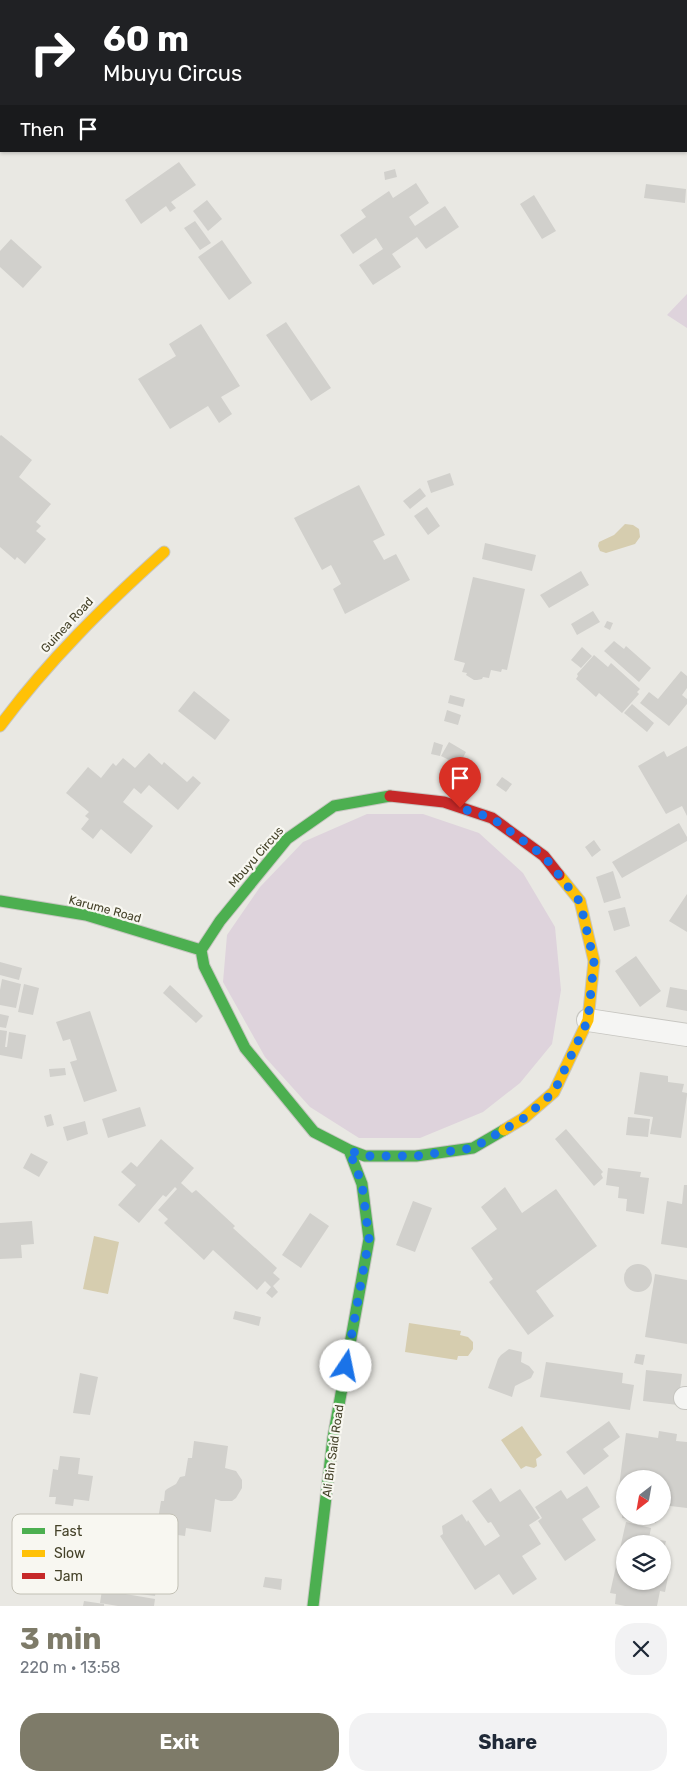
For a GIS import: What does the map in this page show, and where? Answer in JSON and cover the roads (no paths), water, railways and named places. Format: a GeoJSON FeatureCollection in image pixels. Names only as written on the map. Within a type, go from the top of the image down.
{"type":"FeatureCollection","features":[{"type":"Feature","properties":{"kind":"street","name":"Guinea Road"},"geometry":{"type":"LineString","coordinates":[[0,726],[17,702],[68,642],[112,598],[164,552]]}},
{"type":"Feature","properties":{"kind":"street","name":"Mbuyu Circus"},"geometry":{"type":"LineString","coordinates":[[390,796],[444,802],[492,818],[522,839],[544,856],[580,902],[594,961],[588,1020],[554,1092],[524,1118],[473,1148],[416,1156],[364,1156],[314,1132],[245,1048],[204,966],[201,950],[220,921],[287,839],[334,806],[390,796]]}},
{"type":"Feature","properties":{"kind":"street","name":"Karume Road"},"geometry":{"type":"LineString","coordinates":[[0,901],[86,916],[201,950]]}},
{"type":"Feature","properties":{"kind":"street"},"geometry":{"type":"LineString","coordinates":[[588,1020],[687,1035]]}},
{"type":"Feature","properties":{"kind":"street","name":"Ali Bin Said Road"},"geometry":{"type":"LineString","coordinates":[[314,1606],[333,1438],[369,1239],[362,1184],[349,1150]]}}]}
